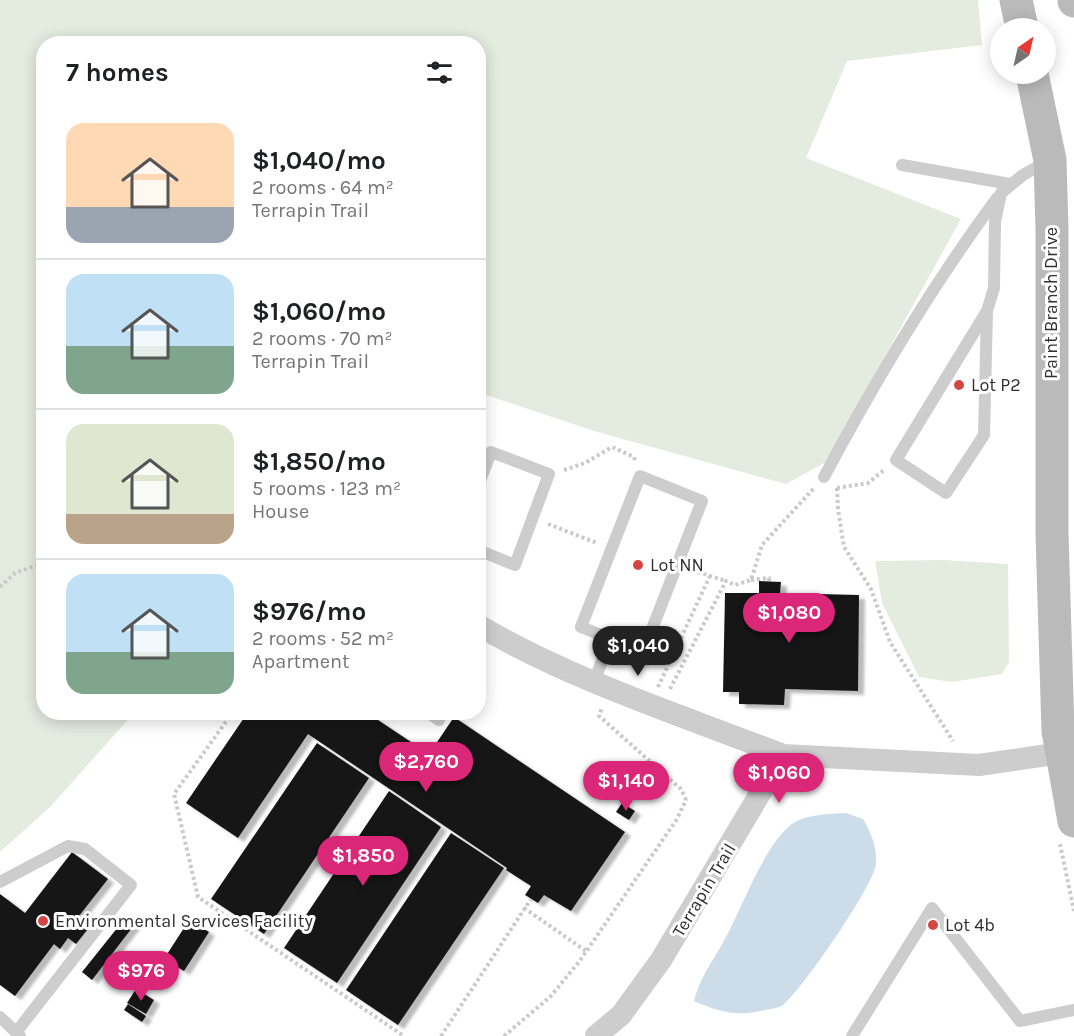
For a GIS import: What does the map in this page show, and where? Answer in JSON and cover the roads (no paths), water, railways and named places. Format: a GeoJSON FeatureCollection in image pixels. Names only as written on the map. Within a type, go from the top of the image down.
{"type":"FeatureCollection","features":[{"type":"Feature","properties":{"kind":"street"},"geometry":{"type":"LineString","coordinates":[[1016,0],[1020,18]]}},
{"type":"Feature","properties":{"kind":"street","name":"Paint Branch Drive"},"geometry":{"type":"LineString","coordinates":[[1034,84],[1050,160],[1052,534],[1058,731],[1074,821]]}},
{"type":"Feature","properties":{"kind":"street","name":"Paint Branch Drive"},"geometry":{"type":"LineString","coordinates":[[1052,534],[1074,470]]}},
{"type":"Feature","properties":{"kind":"street"},"geometry":{"type":"LineString","coordinates":[[486,630],[601,684],[783,755],[979,765],[1061,753]]}},
{"type":"Feature","properties":{"kind":"street","name":"Terrapin Trail"},"geometry":{"type":"LineString","coordinates":[[598,1036],[621,1015],[661,960],[783,755]]}},
{"type":"Feature","properties":{"kind":"lane"},"geometry":{"type":"LineString","coordinates":[[824,477],[897,350],[955,257],[1005,189],[1050,160]]}},
{"type":"Feature","properties":{"kind":"lane"},"geometry":{"type":"LineString","coordinates":[[902,165],[1005,189]]}},
{"type":"Feature","properties":{"kind":"lane"},"geometry":{"type":"LineString","coordinates":[[987,311],[984,435],[946,494],[896,460],[987,311],[994,288],[994,222],[1005,189]]}},
{"type":"Feature","properties":{"kind":"lane"},"geometry":{"type":"LineString","coordinates":[[486,465],[491,452],[549,474],[515,565],[486,553]]}},
{"type":"Feature","properties":{"kind":"lane"},"geometry":{"type":"LineString","coordinates":[[640,476],[702,501],[643,652],[610,639],[581,627],[640,476]]}},
{"type":"Feature","properties":{"kind":"lane"},"geometry":{"type":"LineString","coordinates":[[601,684],[610,639]]}},
{"type":"Feature","properties":{"kind":"lane"},"geometry":{"type":"LineString","coordinates":[[0,882],[9,875],[68,846],[85,849],[131,885],[18,1034],[0,1017]]}},
{"type":"Feature","properties":{"kind":"lane"},"geometry":{"type":"LineString","coordinates":[[852,1036],[932,908],[1020,1022],[1074,1010]]}},
{"type":"Feature","properties":{"kind":"water"},"geometry":{"type":"Polygon","coordinates":[[[846,813],[863,819],[869,829],[876,851],[876,863],[864,892],[805,980],[783,1005],[755,1012],[729,1012],[694,1001],[705,974],[727,935],[755,876],[782,833],[792,824],[804,818],[846,813]]]}},
{"type":"Feature","properties":{"kind":"place","name":"Lot P2"},"geometry":{"type":"Point","coordinates":[959,385]}},
{"type":"Feature","properties":{"kind":"place","name":"Lot NN"},"geometry":{"type":"Point","coordinates":[638,565]}},
{"type":"Feature","properties":{"kind":"place","name":"Environmental Services Facility"},"geometry":{"type":"Point","coordinates":[43,921]}},
{"type":"Feature","properties":{"kind":"place","name":"Lot 4b"},"geometry":{"type":"Point","coordinates":[933,925]}}]}
